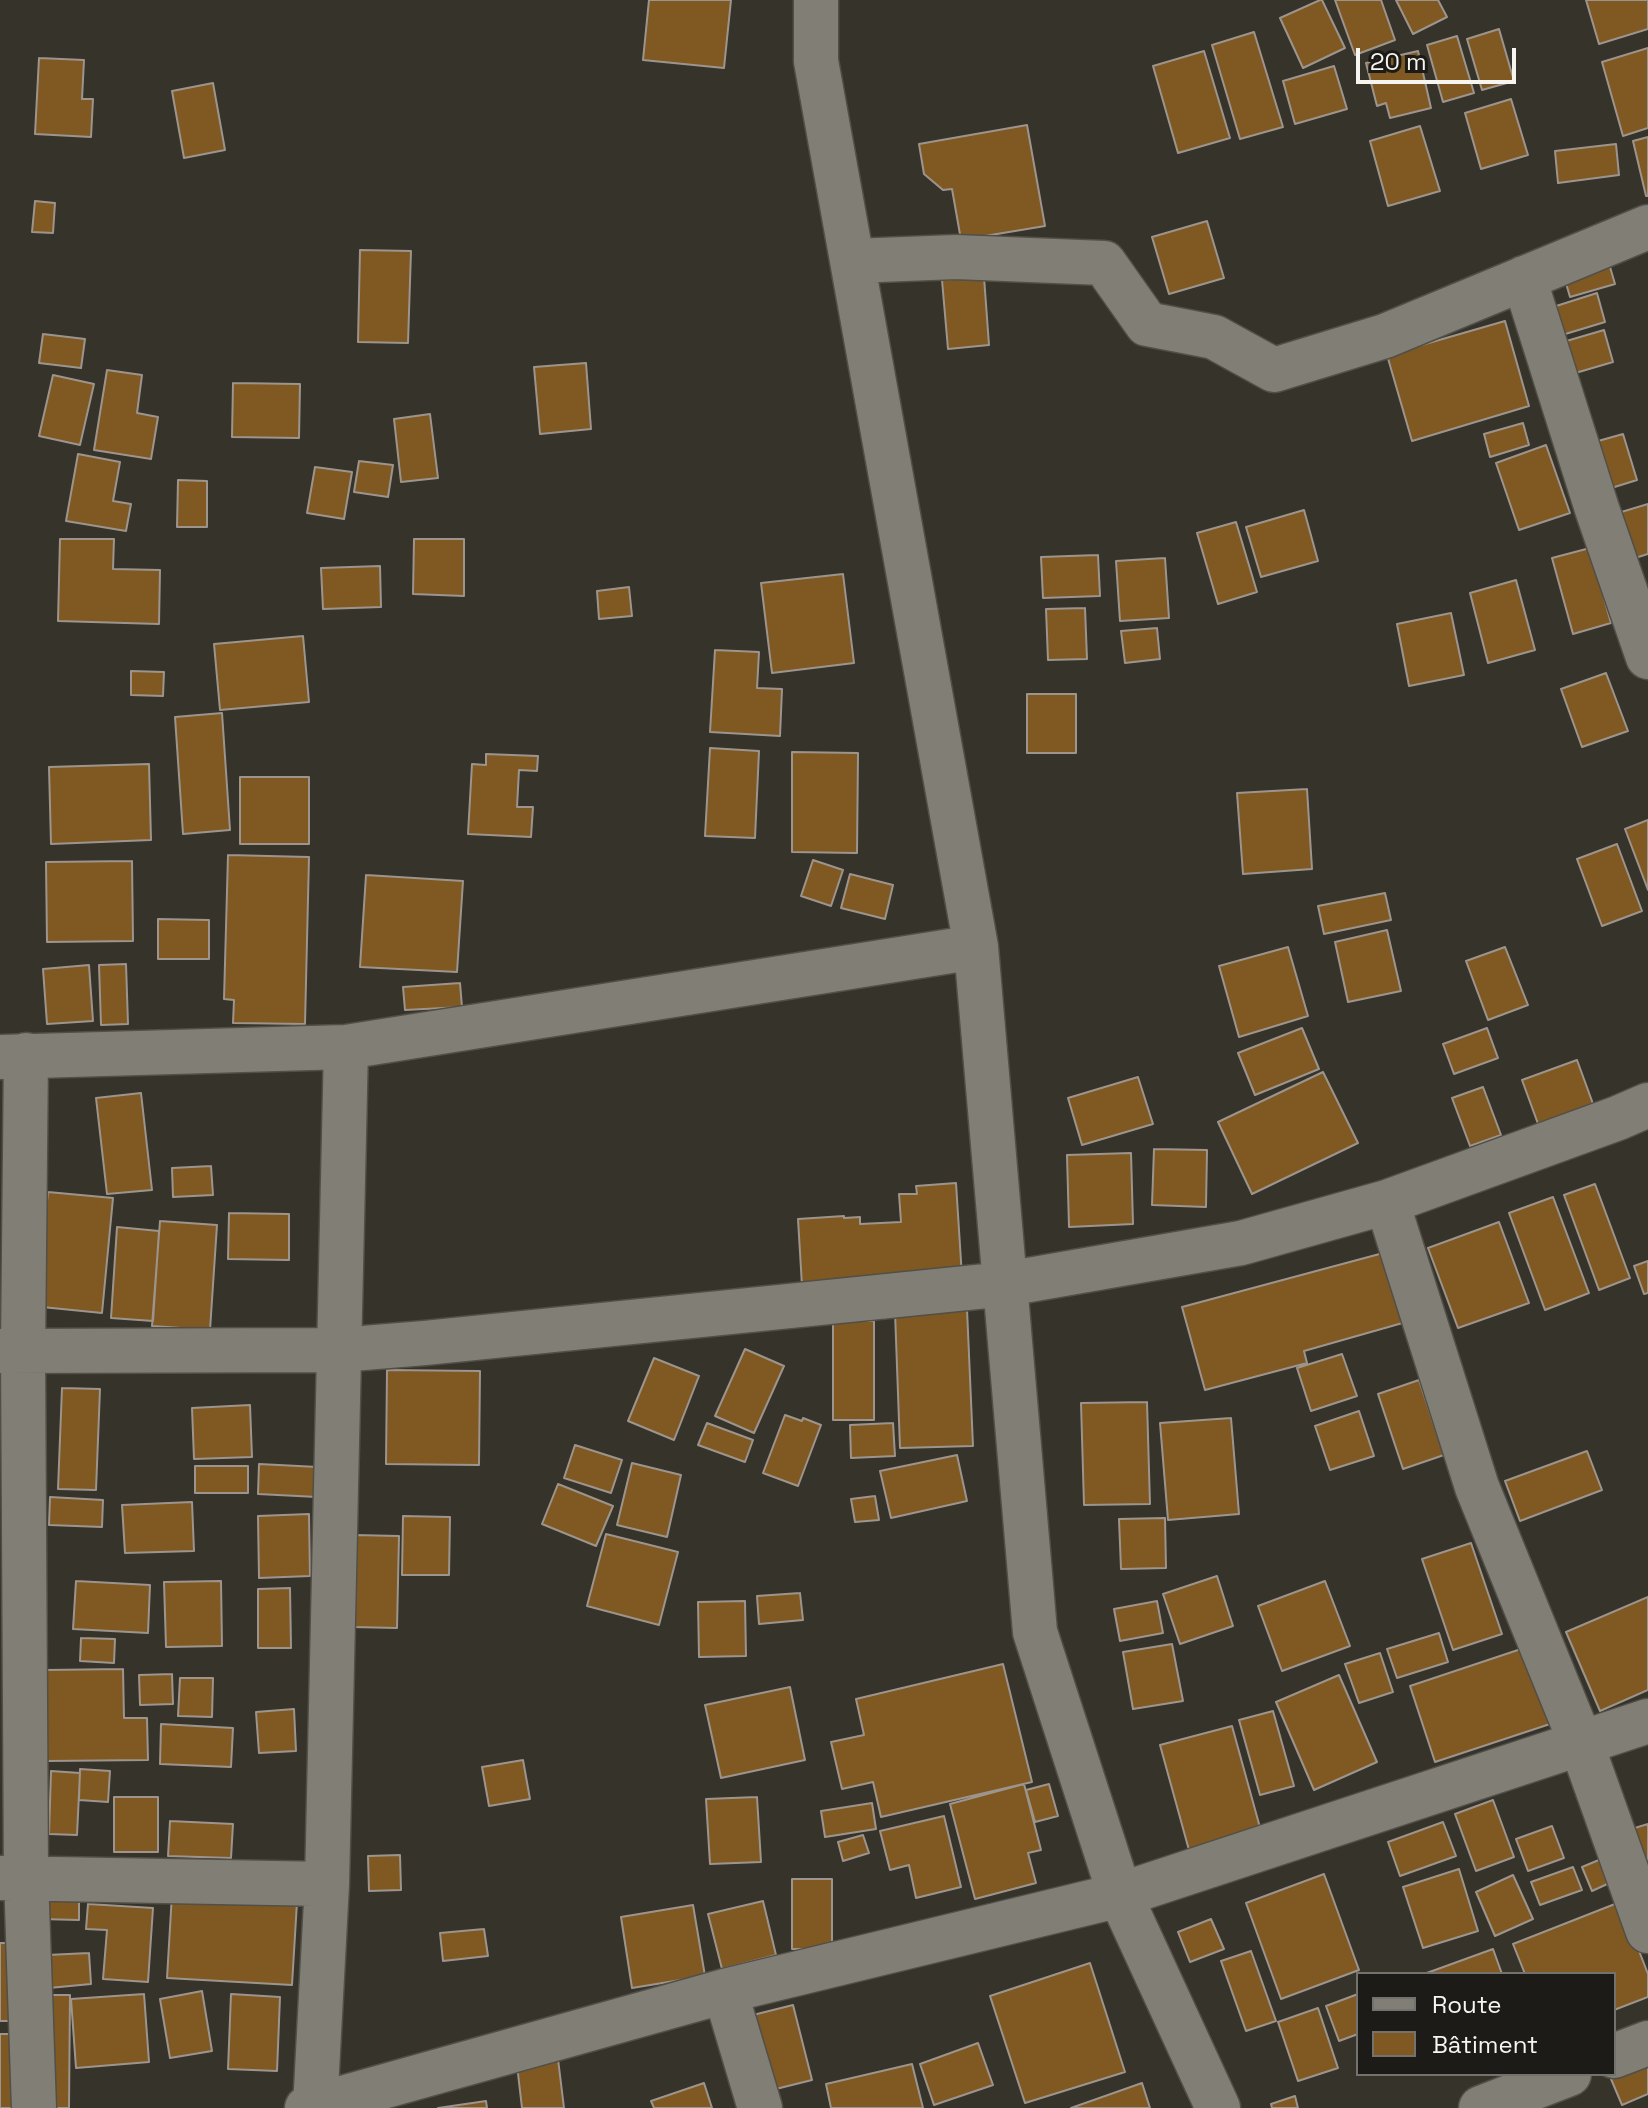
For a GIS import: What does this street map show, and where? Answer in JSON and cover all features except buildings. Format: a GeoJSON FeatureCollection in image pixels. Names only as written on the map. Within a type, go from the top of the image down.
{"type":"FeatureCollection","features":[{"type":"Feature","properties":{"kind":"street"},"geometry":{"type":"LineString","coordinates":[[816,0],[816,61],[976,947],[1035,1632],[1120,1895],[1218,2108]]}},
{"type":"Feature","properties":{"kind":"street"},"geometry":{"type":"LineString","coordinates":[[853,261],[956,257],[1104,263],[1147,324],[1214,337],[1274,370],[1385,336],[1648,227]]}},
{"type":"Feature","properties":{"kind":"street"},"geometry":{"type":"LineString","coordinates":[[1524,278],[1597,509],[1648,657]]}},
{"type":"Feature","properties":{"kind":"street"},"geometry":{"type":"LineString","coordinates":[[34,2108],[13,1877],[13,1056],[346,1047],[976,947]]}},
{"type":"Feature","properties":{"kind":"street"},"geometry":{"type":"LineString","coordinates":[[315,2108],[327,1884],[346,1047]]}},
{"type":"Feature","properties":{"kind":"street"},"geometry":{"type":"LineString","coordinates":[[12,1350],[339,1350],[1006,1284],[1241,1243],[1387,1202],[1648,1105]]}},
{"type":"Feature","properties":{"kind":"street"},"geometry":{"type":"LineString","coordinates":[[1387,1202],[1477,1487],[1581,1743],[1648,1931]]}},
{"type":"Feature","properties":{"kind":"street"},"geometry":{"type":"LineString","coordinates":[[307,2108],[725,1991],[1120,1895],[1648,1721]]}},
{"type":"Feature","properties":{"kind":"street"},"geometry":{"type":"LineString","coordinates":[[13,1877],[327,1884]]}},
{"type":"Feature","properties":{"kind":"street"},"geometry":{"type":"LineString","coordinates":[[725,1991],[760,2108]]}},
{"type":"Feature","properties":{"kind":"street"},"geometry":{"type":"LineString","coordinates":[[1616,2055],[1648,2043]]}},
{"type":"Feature","properties":{"kind":"street"},"geometry":{"type":"LineString","coordinates":[[1481,2108],[1564,2076]]}}]}
